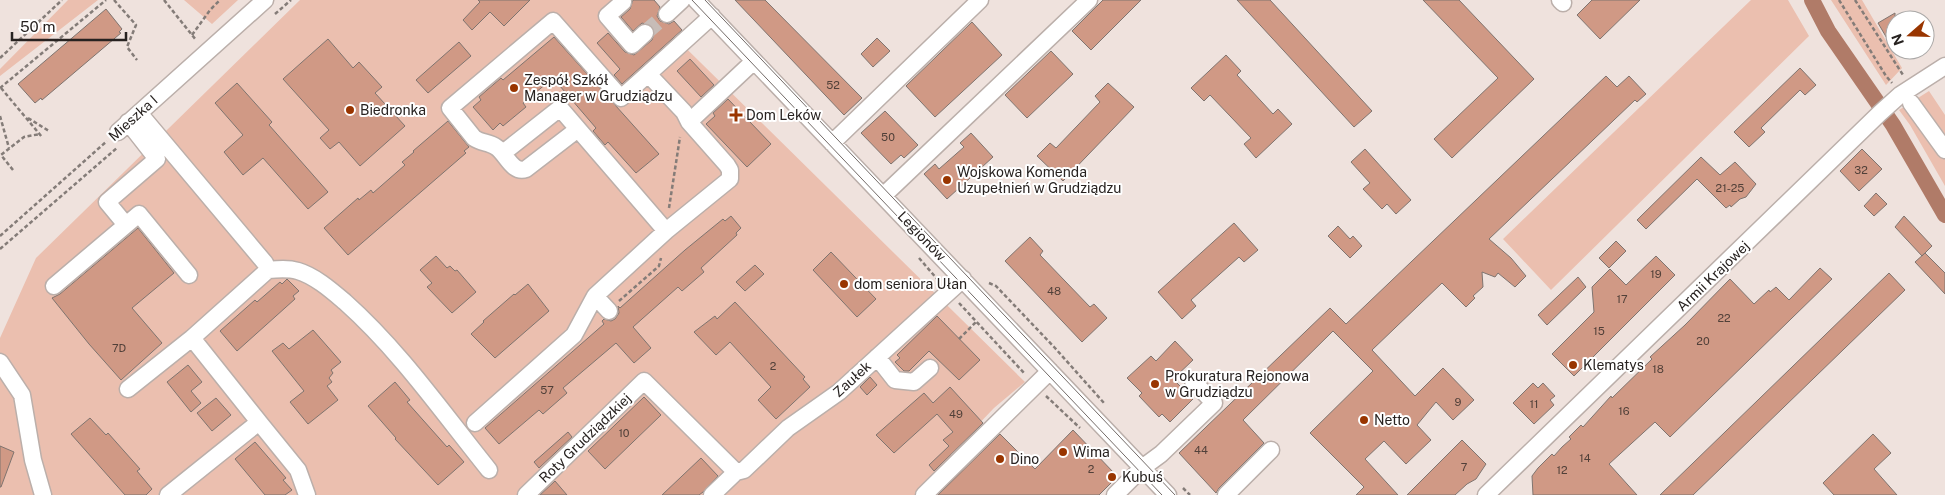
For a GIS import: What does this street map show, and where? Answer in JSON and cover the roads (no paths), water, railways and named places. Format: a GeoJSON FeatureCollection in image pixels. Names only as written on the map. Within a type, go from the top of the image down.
{"type":"FeatureCollection","features":[{"type":"Feature","properties":{"kind":"street","name":"Mieszka I"},"geometry":{"type":"LineString","coordinates":[[126,128],[265,0]]}},
{"type":"Feature","properties":{"kind":"street"},"geometry":{"type":"LineString","coordinates":[[667,14],[682,0]]}},
{"type":"Feature","properties":{"kind":"street"},"geometry":{"type":"LineString","coordinates":[[832,143],[980,0]]}},
{"type":"Feature","properties":{"kind":"street"},"geometry":{"type":"LineString","coordinates":[[883,196],[1089,0]]}},
{"type":"Feature","properties":{"kind":"street"},"geometry":{"type":"LineString","coordinates":[[623,2],[607,16],[632,44],[645,34]]}},
{"type":"Feature","properties":{"kind":"street"},"geometry":{"type":"LineString","coordinates":[[578,129],[522,171],[516,169],[496,146],[479,142],[474,138],[450,108],[554,21],[621,98],[648,74],[703,5]]}},
{"type":"Feature","properties":{"kind":"street","name":"Legionów"},"geometry":{"type":"LineString","coordinates":[[703,5],[754,61],[1168,495]]}},
{"type":"Feature","properties":{"kind":"street"},"geometry":{"type":"LineString","coordinates":[[687,117],[754,61]]}},
{"type":"Feature","properties":{"kind":"street","name":"Armii Krajowej"},"geometry":{"type":"LineString","coordinates":[[1486,495],[1880,113],[1945,66]]}},
{"type":"Feature","properties":{"kind":"street"},"geometry":{"type":"LineString","coordinates":[[476,423],[574,335],[595,296],[666,231],[730,179],[730,170],[727,165],[648,74]]}},
{"type":"Feature","properties":{"kind":"street"},"geometry":{"type":"LineString","coordinates":[[1901,96],[1945,150]]}},
{"type":"Feature","properties":{"kind":"street"},"geometry":{"type":"LineString","coordinates":[[502,153],[560,108],[666,231]]}},
{"type":"Feature","properties":{"kind":"street"},"geometry":{"type":"LineString","coordinates":[[126,128],[157,160],[107,202],[126,225]]}},
{"type":"Feature","properties":{"kind":"street"},"geometry":{"type":"LineString","coordinates":[[126,128],[265,263],[268,270]]}},
{"type":"Feature","properties":{"kind":"street"},"geometry":{"type":"LineString","coordinates":[[54,286],[139,214],[189,275]]}},
{"type":"Feature","properties":{"kind":"street"},"geometry":{"type":"LineString","coordinates":[[128,389],[192,338],[268,270],[286,268],[299,271],[311,277],[334,292],[366,321],[406,367],[489,470]]}},
{"type":"Feature","properties":{"kind":"street","name":"Zaułek"},"geometry":{"type":"LineString","coordinates":[[712,495],[736,472],[744,470],[788,428],[839,392],[963,279]]}},
{"type":"Feature","properties":{"kind":"street"},"geometry":{"type":"LineString","coordinates":[[595,296],[608,311]]}},
{"type":"Feature","properties":{"kind":"street"},"geometry":{"type":"LineString","coordinates":[[192,338],[298,470],[306,492]]}},
{"type":"Feature","properties":{"kind":"street"},"geometry":{"type":"LineString","coordinates":[[877,357],[895,380],[914,382],[930,368]]}},
{"type":"Feature","properties":{"kind":"street"},"geometry":{"type":"LineString","coordinates":[[0,362],[22,395],[33,460],[43,495]]}},
{"type":"Feature","properties":{"kind":"street"},"geometry":{"type":"LineString","coordinates":[[924,495],[1050,371]]}},
{"type":"Feature","properties":{"kind":"street","name":"Roty Grudziądzkiej"},"geometry":{"type":"LineString","coordinates":[[526,495],[644,381],[736,472]]}},
{"type":"Feature","properties":{"kind":"street"},"geometry":{"type":"LineString","coordinates":[[1115,495],[1214,403],[1193,381]]}},
{"type":"Feature","properties":{"kind":"street"},"geometry":{"type":"LineString","coordinates":[[168,495],[259,422]]}},
{"type":"Feature","properties":{"kind":"street"},"geometry":{"type":"LineString","coordinates":[[1226,495],[1271,450]]}},
{"type":"Feature","properties":{"kind":"waterway"},"geometry":{"type":"LineString","coordinates":[[1812,0],[1828,31],[1893,125],[1945,215]]}},
{"type":"Feature","properties":{"kind":"tunnel"},"geometry":{"type":"LineString","coordinates":[[645,33],[667,14]]}},
{"type":"Feature","properties":{"kind":"tram line"},"geometry":{"type":"LineString","coordinates":[[692,0],[1162,495]]}},
{"type":"Feature","properties":{"kind":"tram line"},"geometry":{"type":"LineString","coordinates":[[705,0],[1175,495]]}},
{"type":"Feature","properties":{"kind":"place","name":"Zespół Szkół Manager w Grudziądzu"},"geometry":{"type":"Point","coordinates":[514,88]}},
{"type":"Feature","properties":{"kind":"place","name":"Biedronka"},"geometry":{"type":"Point","coordinates":[350,110]}},
{"type":"Feature","properties":{"kind":"place","name":"Dom Leków"},"geometry":{"type":"Point","coordinates":[736,115]}},
{"type":"Feature","properties":{"kind":"place","name":"Wojskowa Komenda Uzupełnień w Grudziądzu"},"geometry":{"type":"Point","coordinates":[947,180]}},
{"type":"Feature","properties":{"kind":"place","name":"dom seniora Ułan"},"geometry":{"type":"Point","coordinates":[844,284]}},
{"type":"Feature","properties":{"kind":"place","name":"Klematys"},"geometry":{"type":"Point","coordinates":[1573,365]}},
{"type":"Feature","properties":{"kind":"place","name":"Prokuratura Rejonowa w Grudziądzu"},"geometry":{"type":"Point","coordinates":[1155,384]}},
{"type":"Feature","properties":{"kind":"place","name":"Netto"},"geometry":{"type":"Point","coordinates":[1364,420]}},
{"type":"Feature","properties":{"kind":"place","name":"Wima"},"geometry":{"type":"Point","coordinates":[1063,452]}},
{"type":"Feature","properties":{"kind":"place","name":"Dino"},"geometry":{"type":"Point","coordinates":[1000,459]}},
{"type":"Feature","properties":{"kind":"place","name":"Kubuś"},"geometry":{"type":"Point","coordinates":[1112,477]}}]}
